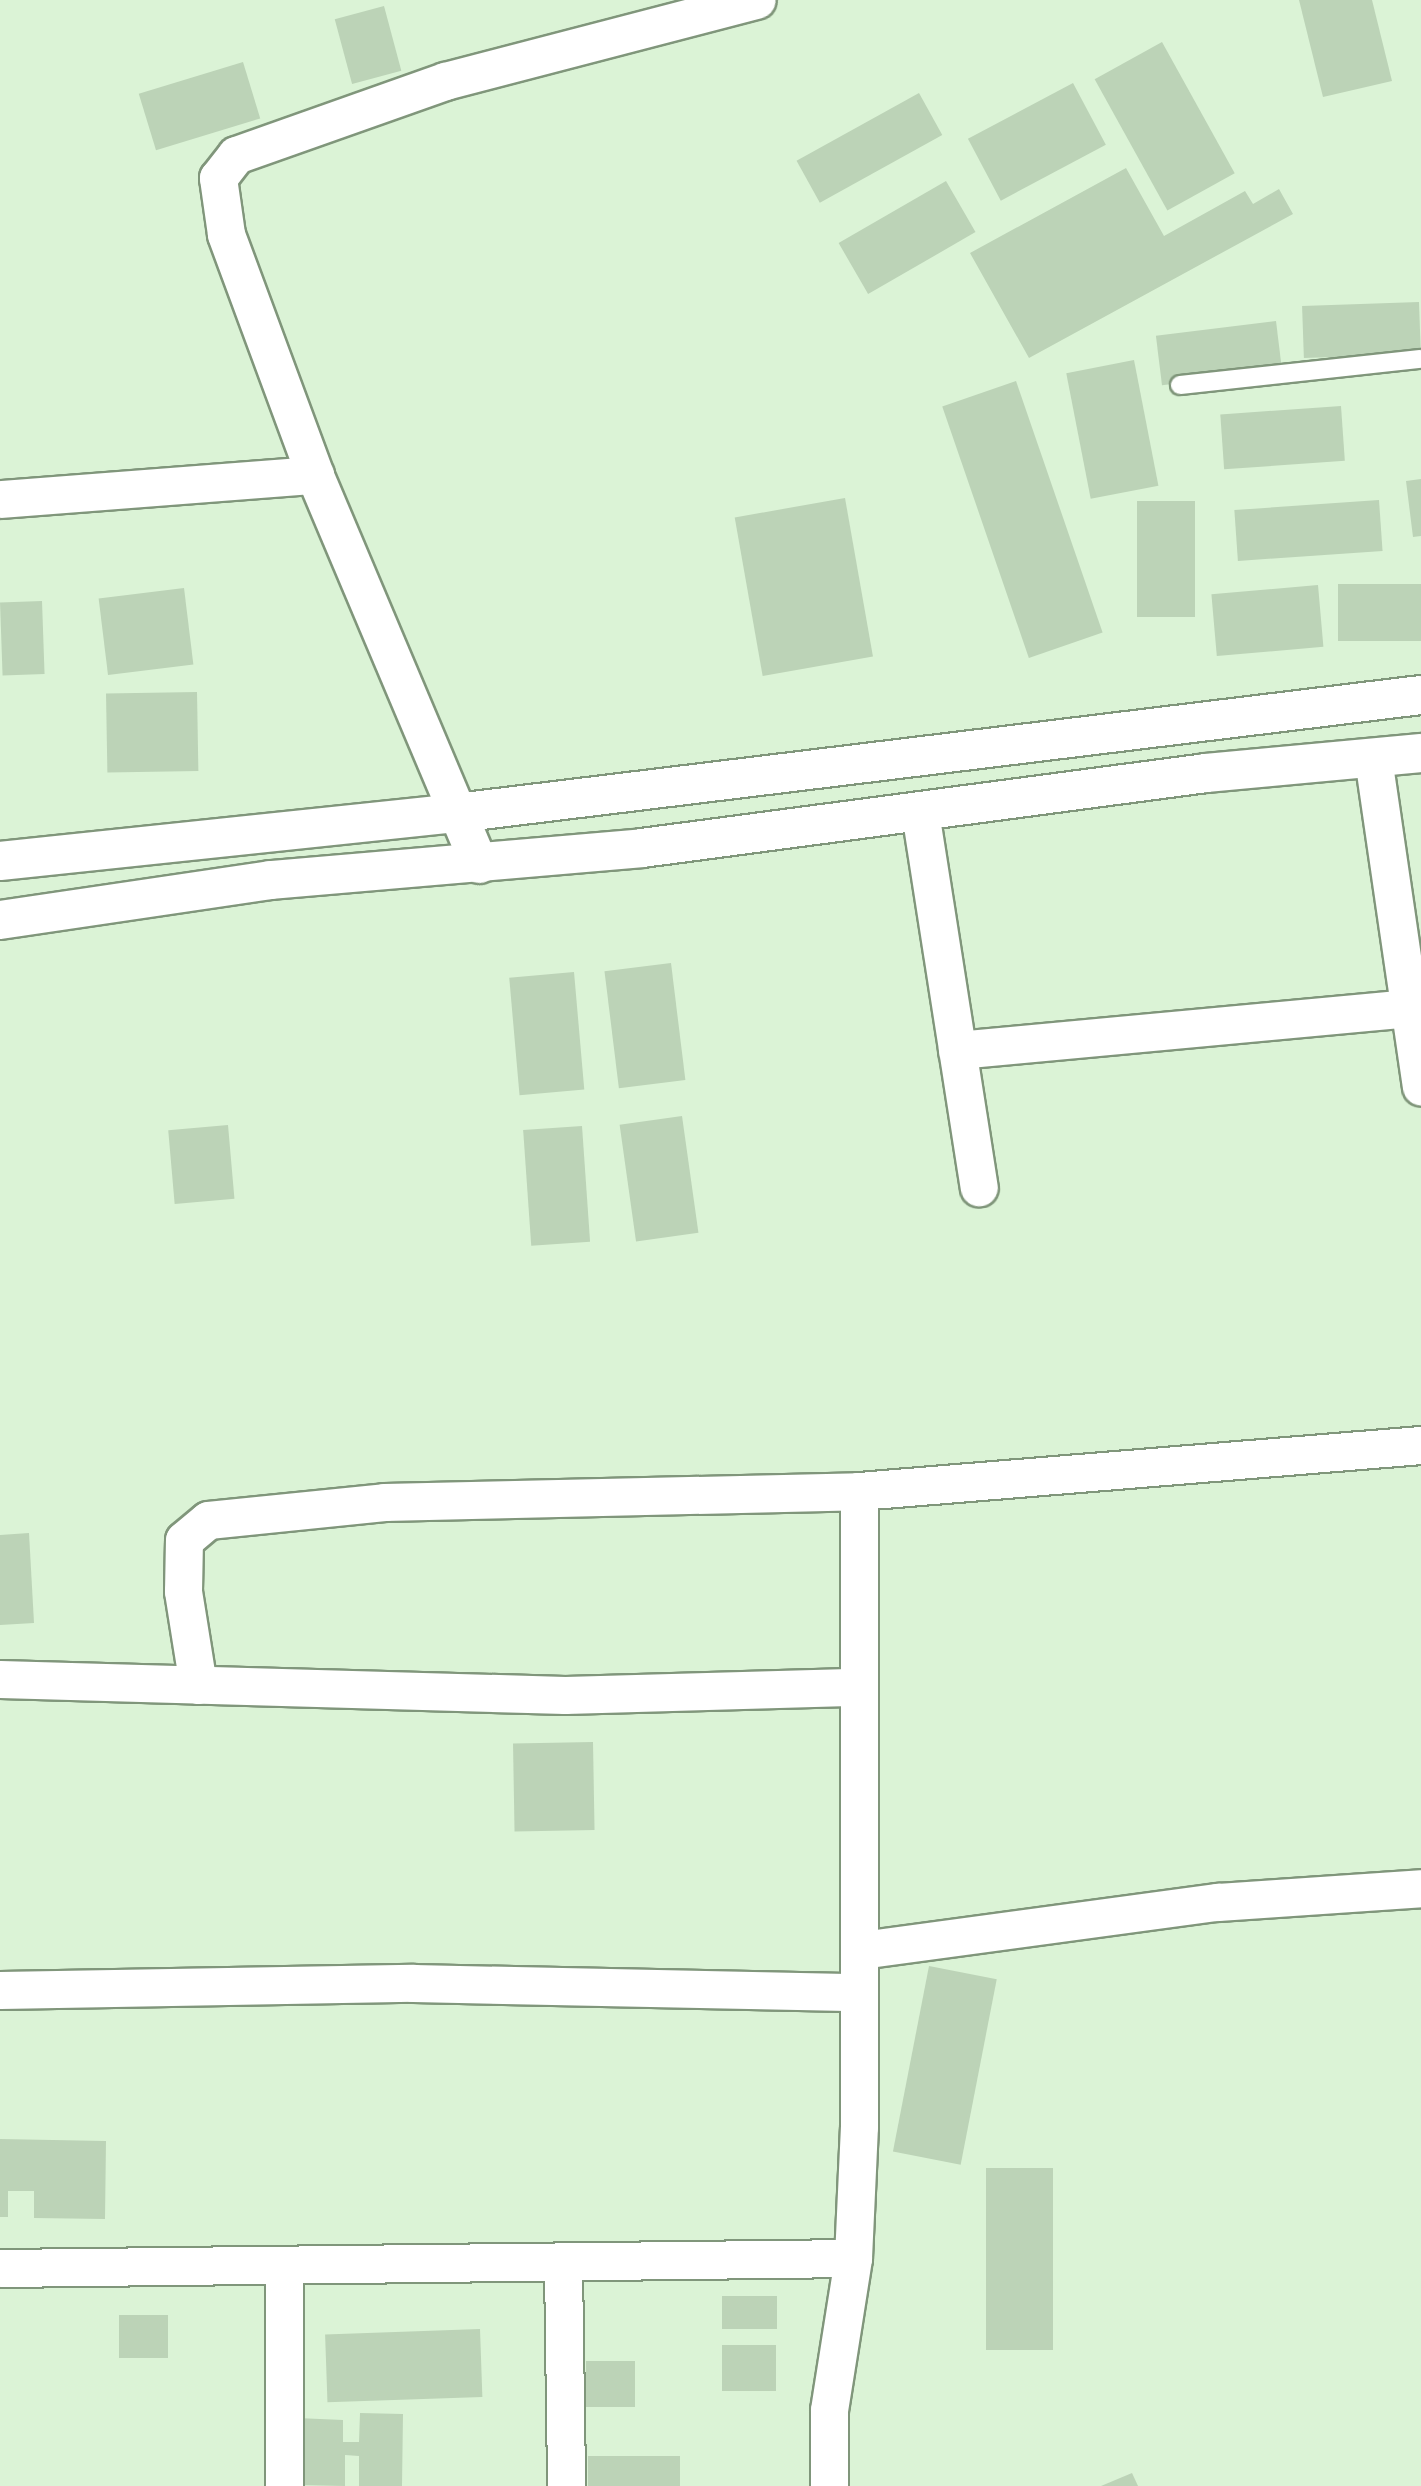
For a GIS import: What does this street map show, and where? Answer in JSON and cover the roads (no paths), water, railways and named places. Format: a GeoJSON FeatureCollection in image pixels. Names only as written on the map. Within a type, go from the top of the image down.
{"type":"FeatureCollection","features":[{"type":"Feature","properties":{"kind":"street"},"geometry":{"type":"LineString","coordinates":[[479,864],[315,475],[226,234],[218,178],[236,155],[446,80],[757,0]]}},
{"type":"Feature","properties":{"kind":"street"},"geometry":{"type":"LineString","coordinates":[[0,499],[315,475]]}},
{"type":"Feature","properties":{"kind":"street"},"geometry":{"type":"LineString","coordinates":[[0,861],[457,813],[1421,695]]}},
{"type":"Feature","properties":{"kind":"street"},"geometry":{"type":"LineString","coordinates":[[0,920],[271,880],[479,864],[1421,753]]}},
{"type":"Feature","properties":{"kind":"street"},"geometry":{"type":"LineString","coordinates":[[1373,758],[1421,1087]]}},
{"type":"Feature","properties":{"kind":"street"},"geometry":{"type":"LineString","coordinates":[[920,811],[979,1187]]}},
{"type":"Feature","properties":{"kind":"street"},"geometry":{"type":"LineString","coordinates":[[957,1050],[1410,1008]]}},
{"type":"Feature","properties":{"kind":"street"},"geometry":{"type":"LineString","coordinates":[[198,1685],[183,1591],[184,1540],[208,1520],[384,1502],[859,1491],[1421,1445]]}},
{"type":"Feature","properties":{"kind":"street"},"geometry":{"type":"LineString","coordinates":[[829,2486],[829,2410],[853,2258],[861,1951],[859,1491]]}},
{"type":"Feature","properties":{"kind":"street"},"geometry":{"type":"LineString","coordinates":[[0,1679],[565,1695],[858,1687]]}},
{"type":"Feature","properties":{"kind":"street"},"geometry":{"type":"LineString","coordinates":[[861,1951],[1218,1902],[1421,1888]]}},
{"type":"Feature","properties":{"kind":"street"},"geometry":{"type":"LineString","coordinates":[[0,1990],[413,1983],[859,1992]]}},
{"type":"Feature","properties":{"kind":"street"},"geometry":{"type":"LineString","coordinates":[[0,2268],[563,2265],[853,2258]]}},
{"type":"Feature","properties":{"kind":"street"},"geometry":{"type":"LineString","coordinates":[[563,2265],[566,2486]]}},
{"type":"Feature","properties":{"kind":"street"},"geometry":{"type":"LineString","coordinates":[[284,2267],[284,2486]]}},
{"type":"Feature","properties":{"kind":"lane"},"geometry":{"type":"LineString","coordinates":[[1180,386],[1421,359]]}}]}
